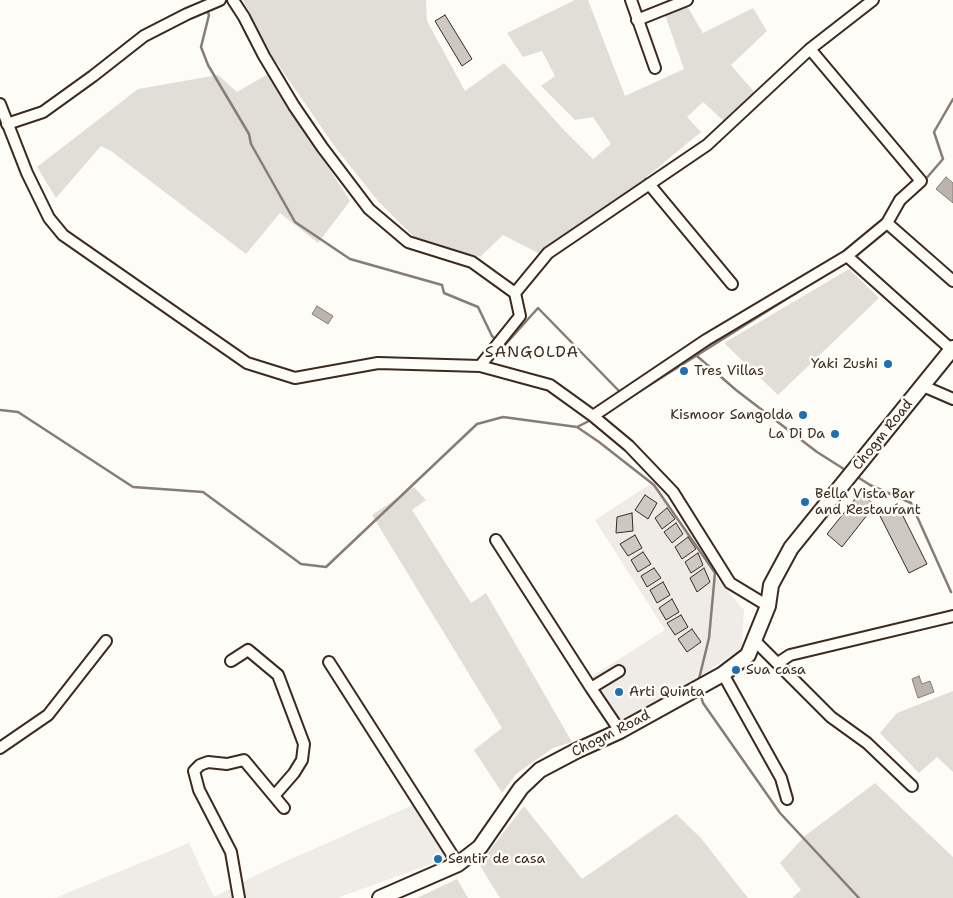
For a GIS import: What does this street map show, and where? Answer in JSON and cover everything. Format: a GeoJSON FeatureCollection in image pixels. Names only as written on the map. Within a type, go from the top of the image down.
{"type":"FeatureCollection","features":[{"type":"Feature","properties":{"kind":"main road","name":"Chogm Road"},"geometry":{"type":"LineString","coordinates":[[380,898],[458,864],[480,847],[522,788],[540,770],[620,731],[723,674],[748,655],[768,606],[771,585],[791,548],[952,349]]}},
{"type":"Feature","properties":{"kind":"street"},"geometry":{"type":"LineString","coordinates":[[7,124],[43,112],[144,36],[220,0]]}},
{"type":"Feature","properties":{"kind":"street"},"geometry":{"type":"LineString","coordinates":[[233,0],[294,106],[369,209],[408,242],[472,262],[515,293],[520,316],[480,366]]}},
{"type":"Feature","properties":{"kind":"street"},"geometry":{"type":"LineString","coordinates":[[631,0],[655,68]]}},
{"type":"Feature","properties":{"kind":"street"},"geometry":{"type":"LineString","coordinates":[[637,20],[687,0]]}},
{"type":"Feature","properties":{"kind":"street"},"geometry":{"type":"LineString","coordinates":[[515,293],[548,254],[707,145],[810,49],[873,0]]}},
{"type":"Feature","properties":{"kind":"street"},"geometry":{"type":"LineString","coordinates":[[593,416],[706,340],[847,256],[887,223],[900,200],[921,181],[810,49]]}},
{"type":"Feature","properties":{"kind":"street"},"geometry":{"type":"LineString","coordinates":[[0,104],[27,173],[49,218],[63,235],[247,362],[295,378],[378,363],[480,366],[550,385],[593,416],[629,446],[674,492],[730,583],[768,606]]}},
{"type":"Feature","properties":{"kind":"street"},"geometry":{"type":"LineString","coordinates":[[649,184],[732,284]]}},
{"type":"Feature","properties":{"kind":"street"},"geometry":{"type":"LineString","coordinates":[[887,223],[953,281]]}},
{"type":"Feature","properties":{"kind":"street"},"geometry":{"type":"LineString","coordinates":[[847,256],[952,349]]}},
{"type":"Feature","properties":{"kind":"street"},"geometry":{"type":"LineString","coordinates":[[923,386],[953,400]]}},
{"type":"Feature","properties":{"kind":"street"},"geometry":{"type":"LineString","coordinates":[[496,540],[620,731]]}},
{"type":"Feature","properties":{"kind":"street"},"geometry":{"type":"LineString","coordinates":[[778,663],[790,655],[953,616]]}},
{"type":"Feature","properties":{"kind":"street"},"geometry":{"type":"LineString","coordinates":[[754,640],[831,717],[867,743],[912,786]]}},
{"type":"Feature","properties":{"kind":"street"},"geometry":{"type":"LineString","coordinates":[[0,748],[48,715],[106,641]]}},
{"type":"Feature","properties":{"kind":"street"},"geometry":{"type":"LineString","coordinates":[[231,661],[248,650],[278,675],[304,744],[302,760],[294,773],[274,796]]}},
{"type":"Feature","properties":{"kind":"street"},"geometry":{"type":"LineString","coordinates":[[329,662],[458,864]]}},
{"type":"Feature","properties":{"kind":"street"},"geometry":{"type":"LineString","coordinates":[[591,688],[619,671]]}},
{"type":"Feature","properties":{"kind":"street"},"geometry":{"type":"LineString","coordinates":[[723,674],[781,778],[787,799]]}},
{"type":"Feature","properties":{"kind":"street"},"geometry":{"type":"LineString","coordinates":[[239,898],[231,852],[198,790],[194,771],[200,765],[208,762],[227,764],[244,760],[284,808]]}},
{"type":"Feature","properties":{"kind":"shaded area"},"geometry":{"type":"Polygon","coordinates":[[[243,0],[426,0],[427,21],[465,91],[504,63],[562,128],[593,159],[611,144],[593,117],[575,120],[541,86],[555,76],[542,51],[523,57],[507,33],[575,0],[588,0],[625,96],[684,69],[665,15],[687,6],[703,33],[753,8],[767,31],[731,65],[755,93],[725,122],[703,102],[687,117],[701,132],[638,184],[540,254],[503,235],[480,257],[416,239],[378,201],[335,147],[273,57],[243,0]]]}},
{"type":"Feature","properties":{"kind":"shaded area"},"geometry":{"type":"Polygon","coordinates":[[[268,74],[350,201],[318,243],[280,213],[246,254],[111,151],[101,146],[56,198],[37,167],[138,89],[218,75],[237,92],[268,74]]]}},
{"type":"Feature","properties":{"kind":"shaded area"},"geometry":{"type":"Polygon","coordinates":[[[946,177],[953,183],[953,203],[936,189],[946,177]]]}},
{"type":"Feature","properties":{"kind":"shaded area"},"geometry":{"type":"Polygon","coordinates":[[[849,269],[879,298],[778,395],[724,343],[849,269]]]}},
{"type":"Feature","properties":{"kind":"shaded area"},"geometry":{"type":"Polygon","coordinates":[[[317,306],[333,316],[328,324],[312,314],[317,306]]]}},
{"type":"Feature","properties":{"kind":"shaded area"},"geometry":{"type":"Polygon","coordinates":[[[652,483],[712,572],[744,610],[742,648],[696,679],[620,724],[591,677],[665,630],[595,520],[652,483]]]}},
{"type":"Feature","properties":{"kind":"shaded area"},"geometry":{"type":"Polygon","coordinates":[[[414,487],[426,500],[412,510],[471,603],[486,593],[572,742],[553,748],[516,774],[502,793],[474,750],[502,728],[372,515],[414,487]]]}},
{"type":"Feature","properties":{"kind":"shaded area"},"geometry":{"type":"Polygon","coordinates":[[[919,676],[922,684],[930,681],[934,692],[918,698],[912,679],[919,676]]]}},
{"type":"Feature","properties":{"kind":"shaded area"},"geometry":{"type":"Polygon","coordinates":[[[953,691],[953,772],[937,757],[919,773],[880,733],[897,713],[953,691]]]}},
{"type":"Feature","properties":{"kind":"shaded area"},"geometry":{"type":"Polygon","coordinates":[[[875,783],[953,857],[953,898],[792,898],[801,890],[780,863],[805,836],[875,783]]]}},
{"type":"Feature","properties":{"kind":"shaded area"},"geometry":{"type":"Polygon","coordinates":[[[415,804],[448,858],[337,898],[55,898],[189,843],[214,897],[262,872],[415,804]]]}},
{"type":"Feature","properties":{"kind":"shaded area"},"geometry":{"type":"Polygon","coordinates":[[[524,806],[582,879],[676,814],[700,837],[748,898],[500,898],[479,864],[524,806]]]}},
{"type":"Feature","properties":{"kind":"shaded area"},"geometry":{"type":"Polygon","coordinates":[[[457,879],[468,898],[417,898],[457,879]]]}},
{"type":"Feature","properties":{"kind":"building"},"geometry":{"type":"Polygon","coordinates":[[[445,15],[472,59],[462,66],[435,21],[445,15]]]}},
{"type":"Feature","properties":{"kind":"building"},"geometry":{"type":"Polygon","coordinates":[[[860,493],[875,505],[842,547],[827,534],[860,493]]]}},
{"type":"Feature","properties":{"kind":"building"},"geometry":{"type":"Polygon","coordinates":[[[645,495],[657,503],[648,519],[635,510],[645,495]]]}},
{"type":"Feature","properties":{"kind":"building"},"geometry":{"type":"Polygon","coordinates":[[[897,504],[927,564],[909,573],[879,514],[897,504]]]}},
{"type":"Feature","properties":{"kind":"building"},"geometry":{"type":"Polygon","coordinates":[[[667,508],[675,519],[662,529],[655,518],[667,508]]]}},
{"type":"Feature","properties":{"kind":"building"},"geometry":{"type":"Polygon","coordinates":[[[632,513],[633,531],[616,533],[617,517],[632,513]]]}},
{"type":"Feature","properties":{"kind":"building"},"geometry":{"type":"Polygon","coordinates":[[[676,523],[683,534],[672,543],[664,532],[676,523]]]}},
{"type":"Feature","properties":{"kind":"building"},"geometry":{"type":"Polygon","coordinates":[[[635,535],[642,548],[628,556],[620,544],[635,535]]]}},
{"type":"Feature","properties":{"kind":"building"},"geometry":{"type":"Polygon","coordinates":[[[688,537],[696,549],[682,559],[675,547],[688,537]]]}},
{"type":"Feature","properties":{"kind":"building"},"geometry":{"type":"Polygon","coordinates":[[[643,552],[651,564],[638,572],[631,560],[643,552]]]}},
{"type":"Feature","properties":{"kind":"building"},"geometry":{"type":"Polygon","coordinates":[[[698,553],[703,565],[691,573],[685,562],[698,553]]]}},
{"type":"Feature","properties":{"kind":"building"},"geometry":{"type":"Polygon","coordinates":[[[654,568],[661,578],[647,587],[641,576],[654,568]]]}},
{"type":"Feature","properties":{"kind":"building"},"geometry":{"type":"Polygon","coordinates":[[[704,568],[710,582],[697,592],[690,578],[704,568]]]}},
{"type":"Feature","properties":{"kind":"building"},"geometry":{"type":"Polygon","coordinates":[[[663,582],[670,595],[657,603],[650,590],[663,582]]]}},
{"type":"Feature","properties":{"kind":"building"},"geometry":{"type":"Polygon","coordinates":[[[672,599],[679,612],[666,620],[659,608],[672,599]]]}},
{"type":"Feature","properties":{"kind":"building"},"geometry":{"type":"Polygon","coordinates":[[[681,615],[688,627],[675,635],[667,623],[681,615]]]}},
{"type":"Feature","properties":{"kind":"building"},"geometry":{"type":"Polygon","coordinates":[[[692,629],[701,642],[687,652],[678,639],[692,629]]]}},
{"type":"Feature","properties":{"kind":"waterway"},"geometry":{"type":"LineString","coordinates":[[206,8],[209,15],[201,47],[208,65],[249,134],[251,144],[295,222],[350,259],[442,285],[444,293],[478,307],[492,336],[496,340]]}},
{"type":"Feature","properties":{"kind":"waterway"},"geometry":{"type":"LineString","coordinates":[[924,181],[943,159],[934,132],[953,99]]}},
{"type":"Feature","properties":{"kind":"waterway"},"geometry":{"type":"LineString","coordinates":[[900,210],[907,200]]}},
{"type":"Feature","properties":{"kind":"waterway"},"geometry":{"type":"LineString","coordinates":[[870,243],[887,229]]}},
{"type":"Feature","properties":{"kind":"waterway"},"geometry":{"type":"LineString","coordinates":[[610,410],[823,276]]}},
{"type":"Feature","properties":{"kind":"waterway"},"geometry":{"type":"LineString","coordinates":[[500,343],[504,346],[538,308],[622,394]]}},
{"type":"Feature","properties":{"kind":"waterway"},"geometry":{"type":"LineString","coordinates":[[697,356],[736,390],[817,452],[847,471]]}},
{"type":"Feature","properties":{"kind":"waterway"},"geometry":{"type":"LineString","coordinates":[[0,410],[18,412],[133,487],[203,492],[301,564],[326,567],[477,424],[503,417],[577,427],[654,485],[715,573],[709,638],[698,683]]}},
{"type":"Feature","properties":{"kind":"waterway"},"geometry":{"type":"LineString","coordinates":[[577,427],[591,420]]}},
{"type":"Feature","properties":{"kind":"waterway"},"geometry":{"type":"LineString","coordinates":[[856,476],[870,485],[911,503],[951,592]]}},
{"type":"Feature","properties":{"kind":"waterway"},"geometry":{"type":"LineString","coordinates":[[700,693],[703,703],[780,813],[859,898]]}},
{"type":"Feature","properties":{"kind":"place","name":"Yaki Zushi"},"geometry":{"type":"Point","coordinates":[888,364]}},
{"type":"Feature","properties":{"kind":"place","name":"Tres Villas"},"geometry":{"type":"Point","coordinates":[684,371]}},
{"type":"Feature","properties":{"kind":"place","name":"Kismoor Sangolda"},"geometry":{"type":"Point","coordinates":[803,415]}},
{"type":"Feature","properties":{"kind":"place","name":"La Di Da"},"geometry":{"type":"Point","coordinates":[835,434]}},
{"type":"Feature","properties":{"kind":"place","name":"Bella Vista Bar and Restaurant"},"geometry":{"type":"Point","coordinates":[805,502]}},
{"type":"Feature","properties":{"kind":"place","name":"Sua casa"},"geometry":{"type":"Point","coordinates":[736,670]}},
{"type":"Feature","properties":{"kind":"place","name":"Arti Quinta"},"geometry":{"type":"Point","coordinates":[619,692]}},
{"type":"Feature","properties":{"kind":"place","name":"Sentir de casa"},"geometry":{"type":"Point","coordinates":[438,859]}},
{"type":"Feature","properties":{"kind":"district","name":"SANGOLDA"},"geometry":{"type":"Point","coordinates":[532,353]}}]}
